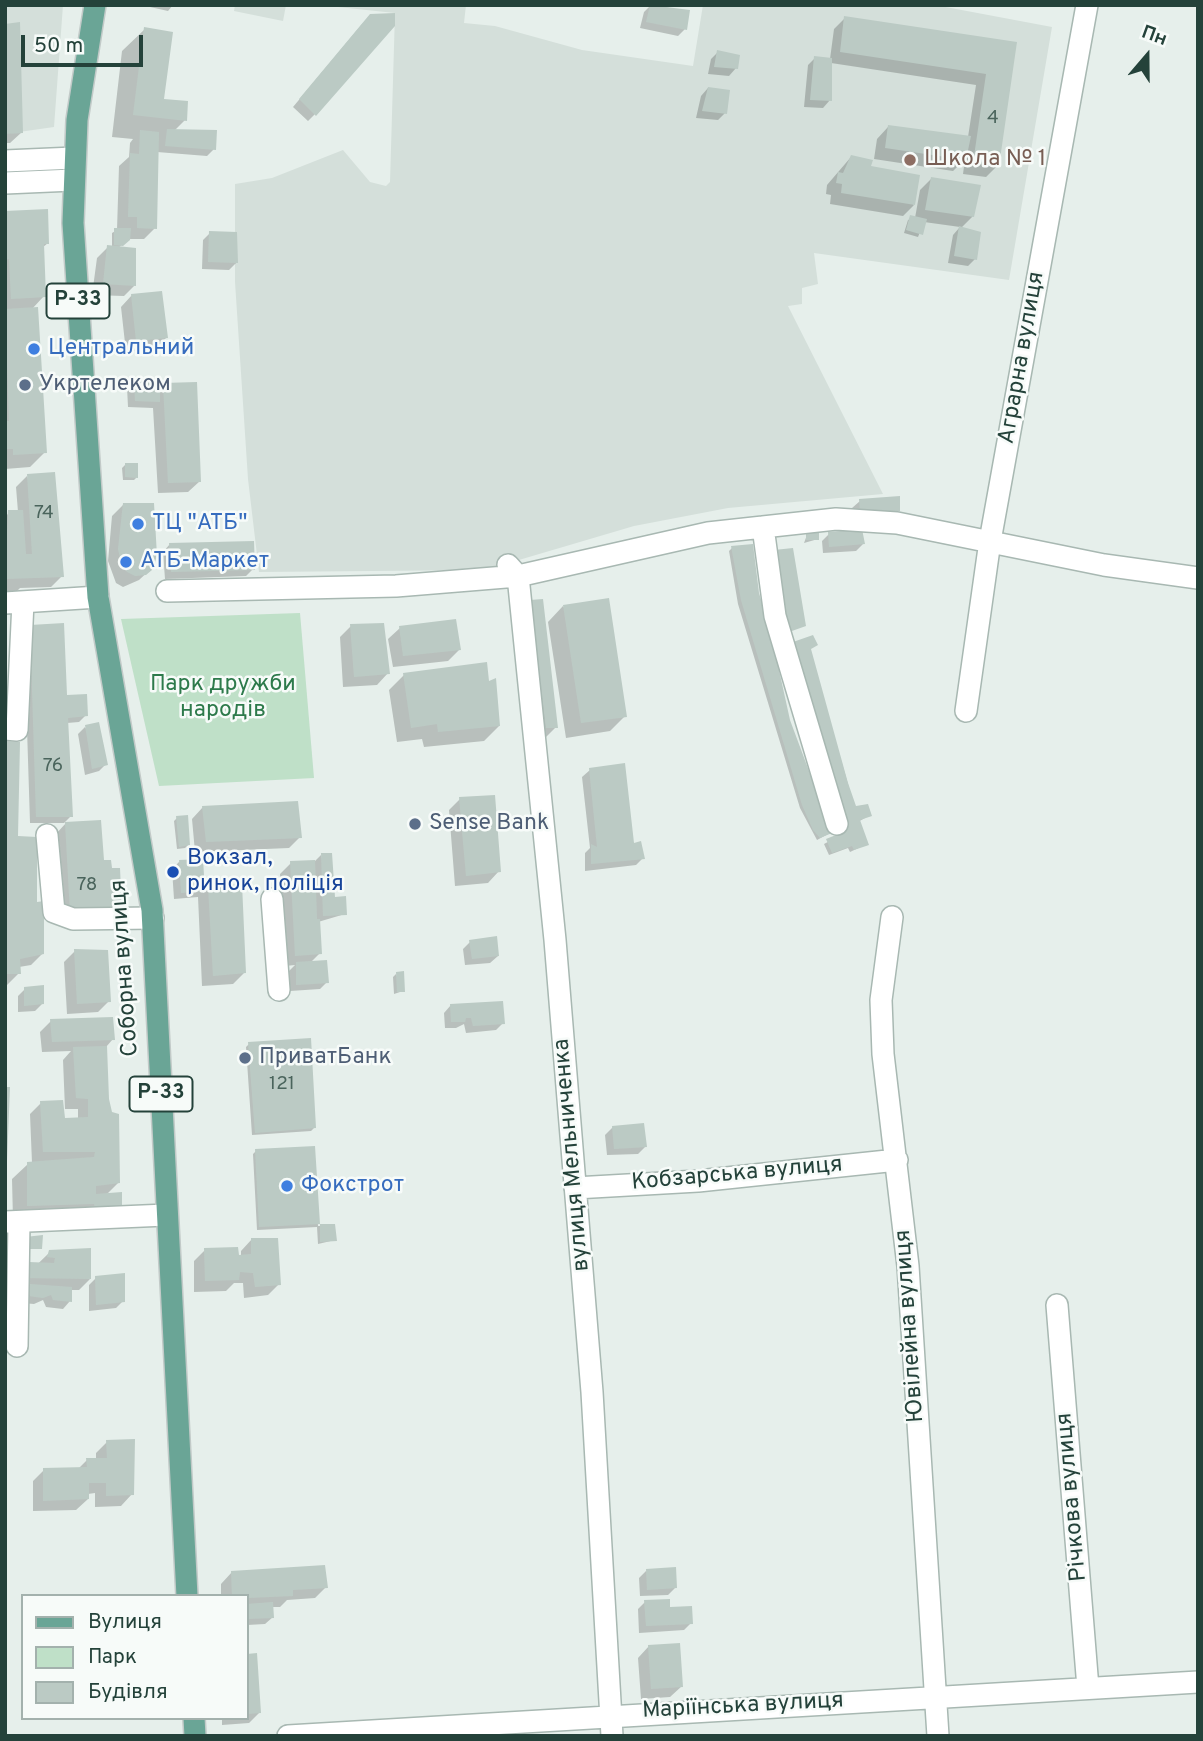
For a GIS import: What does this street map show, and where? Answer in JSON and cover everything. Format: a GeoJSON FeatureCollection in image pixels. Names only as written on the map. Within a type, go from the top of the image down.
{"type":"FeatureCollection","features":[{"type":"Feature","properties":{"kind":"main road","name":"Соборна вулиця"},"geometry":{"type":"LineString","coordinates":[[95,5],[77,120],[73,223],[98,597],[153,918],[187,1594]]}},
{"type":"Feature","properties":{"kind":"street","name":"Аграрна вулиця"},"geometry":{"type":"LineString","coordinates":[[967,711],[990,541],[1087,5]]}},
{"type":"Feature","properties":{"kind":"street"},"geometry":{"type":"LineString","coordinates":[[5,161],[74,158]]}},
{"type":"Feature","properties":{"kind":"street"},"geometry":{"type":"LineString","coordinates":[[5,183],[73,180]]}},
{"type":"Feature","properties":{"kind":"street"},"geometry":{"type":"LineString","coordinates":[[167,591],[397,586],[513,570],[708,533],[848,520],[897,523],[1104,565],[1198,578]]}},
{"type":"Feature","properties":{"kind":"street"},"geometry":{"type":"LineString","coordinates":[[763,527],[775,616],[837,824]]}},
{"type":"Feature","properties":{"kind":"street","name":"вулиця Мельниченка"},"geometry":{"type":"LineString","coordinates":[[513,570],[551,900],[592,1392],[612,1736]]}},
{"type":"Feature","properties":{"kind":"street"},"geometry":{"type":"LineString","coordinates":[[5,729],[17,730],[12,675],[14,602],[98,597]]}},
{"type":"Feature","properties":{"kind":"street"},"geometry":{"type":"LineString","coordinates":[[47,835],[54,912],[73,919],[153,918]]}},
{"type":"Feature","properties":{"kind":"street"},"geometry":{"type":"LineString","coordinates":[[272,899],[279,990]]}},
{"type":"Feature","properties":{"kind":"street","name":"Ювілейна вулиця"},"geometry":{"type":"LineString","coordinates":[[892,917],[881,1000],[883,1054],[908,1266],[938,1736]]}},
{"type":"Feature","properties":{"kind":"street","name":"Кобзарська вулиця"},"geometry":{"type":"LineString","coordinates":[[575,1188],[698,1181],[897,1160]]}},
{"type":"Feature","properties":{"kind":"street"},"geometry":{"type":"LineString","coordinates":[[17,1346],[12,1222],[166,1215]]}},
{"type":"Feature","properties":{"kind":"street","name":"Річкова вулиця"},"geometry":{"type":"LineString","coordinates":[[1058,1305],[1088,1688]]}},
{"type":"Feature","properties":{"kind":"street","name":"Маріїнська вулиця"},"geometry":{"type":"LineString","coordinates":[[288,1736],[509,1724],[610,1714],[1198,1682]]}},
{"type":"Feature","properties":{"kind":"shaded area"},"geometry":{"type":"Polygon","coordinates":[[[5,5],[63,5],[54,127],[5,134],[5,5]]]}},
{"type":"Feature","properties":{"kind":"shaded area"},"geometry":{"type":"Polygon","coordinates":[[[235,5],[286,5],[283,21],[234,11],[235,5]]]}},
{"type":"Feature","properties":{"kind":"shaded area"},"geometry":{"type":"Polygon","coordinates":[[[319,5],[466,5],[464,23],[495,26],[582,50],[693,66],[703,5],[935,5],[1052,27],[1009,280],[814,253],[818,284],[802,288],[802,304],[788,306],[883,494],[728,508],[634,526],[485,570],[259,572],[248,479],[235,282],[235,184],[272,178],[343,150],[370,182],[386,186],[390,182],[395,13],[319,5]]]}},
{"type":"Feature","properties":{"kind":"green space","name":"Парк дружби народів"},"geometry":{"type":"Polygon","coordinates":[[[300,613],[314,778],[159,786],[121,619],[300,613]]]}},
{"type":"Feature","properties":{"kind":"building"},"geometry":{"type":"Polygon","coordinates":[[[650,5],[690,10],[687,30],[646,22],[650,5]]]}},
{"type":"Feature","properties":{"kind":"building"},"geometry":{"type":"Polygon","coordinates":[[[395,13],[395,26],[316,116],[299,99],[370,14],[395,13]]]}},
{"type":"Feature","properties":{"kind":"building"},"geometry":{"type":"Polygon","coordinates":[[[844,16],[1017,42],[999,166],[973,163],[986,74],[840,52],[844,16]]]}},
{"type":"Feature","properties":{"kind":"building"},"geometry":{"type":"Polygon","coordinates":[[[20,22],[23,133],[5,134],[5,24],[20,22]]]}},
{"type":"Feature","properties":{"kind":"building"},"geometry":{"type":"Polygon","coordinates":[[[144,27],[173,32],[164,99],[188,101],[187,121],[133,115],[144,27]]]}},
{"type":"Feature","properties":{"kind":"building"},"geometry":{"type":"Polygon","coordinates":[[[717,50],[740,55],[738,69],[714,67],[717,50]]]}},
{"type":"Feature","properties":{"kind":"building"},"geometry":{"type":"Polygon","coordinates":[[[814,56],[832,58],[832,101],[810,100],[814,56]]]}},
{"type":"Feature","properties":{"kind":"building"},"geometry":{"type":"Polygon","coordinates":[[[708,87],[730,90],[727,114],[702,111],[708,87]]]}},
{"type":"Feature","properties":{"kind":"building"},"geometry":{"type":"Polygon","coordinates":[[[888,125],[971,136],[966,160],[885,148],[888,125]]]}},
{"type":"Feature","properties":{"kind":"building"},"geometry":{"type":"Polygon","coordinates":[[[167,129],[217,130],[216,150],[165,146],[167,129]]]}},
{"type":"Feature","properties":{"kind":"building"},"geometry":{"type":"Polygon","coordinates":[[[140,130],[159,132],[157,229],[137,228],[137,217],[128,217],[130,153],[139,154],[140,130]]]}},
{"type":"Feature","properties":{"kind":"building"},"geometry":{"type":"Polygon","coordinates":[[[851,155],[873,160],[871,166],[920,175],[915,205],[841,193],[842,184],[836,183],[838,172],[843,173],[851,155]]]}},
{"type":"Feature","properties":{"kind":"building"},"geometry":{"type":"Polygon","coordinates":[[[931,177],[981,185],[974,217],[925,210],[931,177]]]}},
{"type":"Feature","properties":{"kind":"building"},"geometry":{"type":"Polygon","coordinates":[[[48,209],[49,244],[44,244],[46,297],[11,299],[9,259],[5,260],[5,211],[48,209]]]}},
{"type":"Feature","properties":{"kind":"building"},"geometry":{"type":"Polygon","coordinates":[[[910,215],[927,219],[923,235],[906,230],[910,215]]]}},
{"type":"Feature","properties":{"kind":"building"},"geometry":{"type":"Polygon","coordinates":[[[959,226],[981,232],[977,260],[954,256],[959,226]]]}},
{"type":"Feature","properties":{"kind":"building"},"geometry":{"type":"Polygon","coordinates":[[[114,228],[131,228],[130,240],[123,246],[114,245],[114,228]]]}},
{"type":"Feature","properties":{"kind":"building"},"geometry":{"type":"Polygon","coordinates":[[[209,231],[237,232],[238,263],[208,262],[209,231]]]}},
{"type":"Feature","properties":{"kind":"building"},"geometry":{"type":"Polygon","coordinates":[[[107,245],[136,248],[136,286],[103,284],[107,245]]]}},
{"type":"Feature","properties":{"kind":"building"},"geometry":{"type":"Polygon","coordinates":[[[162,291],[168,338],[136,341],[131,294],[162,291]]]}},
{"type":"Feature","properties":{"kind":"building","name":"Укртелеком"},"geometry":{"type":"Polygon","coordinates":[[[38,307],[47,453],[13,455],[13,449],[5,449],[5,421],[9,421],[5,309],[38,307]]]}},
{"type":"Feature","properties":{"kind":"building"},"geometry":{"type":"Polygon","coordinates":[[[134,378],[160,378],[160,402],[135,401],[134,378]]]}},
{"type":"Feature","properties":{"kind":"building"},"geometry":{"type":"Polygon","coordinates":[[[197,382],[201,482],[168,483],[163,383],[197,382]]]}},
{"type":"Feature","properties":{"kind":"building"},"geometry":{"type":"Polygon","coordinates":[[[125,463],[138,463],[138,478],[125,477],[125,463]]]}},
{"type":"Feature","properties":{"kind":"building"},"geometry":{"type":"Polygon","coordinates":[[[55,472],[64,577],[5,579],[8,510],[23,510],[26,554],[32,554],[27,474],[55,472]]]}},
{"type":"Feature","properties":{"kind":"building"},"geometry":{"type":"Polygon","coordinates":[[[900,496],[900,511],[860,511],[859,499],[900,496]]]}},
{"type":"Feature","properties":{"kind":"building","name":"ТЦ \"АТБ\""},"geometry":{"type":"Polygon","coordinates":[[[123,503],[154,503],[157,556],[152,570],[146,575],[135,576],[127,572],[121,562],[118,549],[123,503]]]}},
{"type":"Feature","properties":{"kind":"building"},"geometry":{"type":"Polygon","coordinates":[[[862,529],[865,544],[829,547],[828,532],[862,529]]]}},
{"type":"Feature","properties":{"kind":"building"},"geometry":{"type":"Polygon","coordinates":[[[806,533],[819,533],[819,540],[806,540],[806,533]]]}},
{"type":"Feature","properties":{"kind":"building"},"geometry":{"type":"Polygon","coordinates":[[[254,541],[255,570],[171,572],[169,543],[254,541]]]}},
{"type":"Feature","properties":{"kind":"building"},"geometry":{"type":"Polygon","coordinates":[[[753,544],[759,593],[770,629],[790,720],[832,833],[820,838],[813,830],[802,805],[741,600],[731,546],[753,544]]]}},
{"type":"Feature","properties":{"kind":"building"},"geometry":{"type":"Polygon","coordinates":[[[793,548],[806,626],[789,632],[774,550],[793,548]]]}},
{"type":"Feature","properties":{"kind":"building"},"geometry":{"type":"Polygon","coordinates":[[[609,598],[627,717],[581,723],[563,605],[609,598]]]}},
{"type":"Feature","properties":{"kind":"building"},"geometry":{"type":"Polygon","coordinates":[[[543,599],[558,728],[546,728],[530,600],[543,599]]]}},
{"type":"Feature","properties":{"kind":"building"},"geometry":{"type":"Polygon","coordinates":[[[456,619],[461,650],[403,656],[399,626],[456,619]]]}},
{"type":"Feature","properties":{"kind":"building"},"geometry":{"type":"Polygon","coordinates":[[[64,623],[67,695],[87,694],[88,716],[68,718],[73,817],[36,817],[30,625],[64,623]]]}},
{"type":"Feature","properties":{"kind":"building"},"geometry":{"type":"Polygon","coordinates":[[[384,623],[390,674],[354,677],[350,624],[384,623]]]}},
{"type":"Feature","properties":{"kind":"building"},"geometry":{"type":"Polygon","coordinates":[[[813,635],[818,645],[811,649],[848,783],[856,806],[868,804],[872,816],[860,820],[869,845],[854,850],[852,846],[832,853],[826,839],[846,831],[793,642],[813,635]]]}},
{"type":"Feature","properties":{"kind":"building"},"geometry":{"type":"Polygon","coordinates":[[[487,662],[489,681],[496,678],[500,726],[438,732],[437,724],[411,728],[403,673],[487,662]]]}},
{"type":"Feature","properties":{"kind":"building"},"geometry":{"type":"Polygon","coordinates":[[[99,722],[108,765],[92,769],[85,725],[99,722]]]}},
{"type":"Feature","properties":{"kind":"building"},"geometry":{"type":"Polygon","coordinates":[[[5,741],[20,742],[18,836],[37,837],[37,902],[44,901],[44,954],[20,959],[21,974],[5,974],[5,741]]]}},
{"type":"Feature","properties":{"kind":"building"},"geometry":{"type":"Polygon","coordinates":[[[625,763],[634,843],[641,841],[645,859],[591,864],[591,844],[597,847],[589,768],[625,763]]]}},
{"type":"Feature","properties":{"kind":"building"},"geometry":{"type":"Polygon","coordinates":[[[495,795],[501,872],[466,876],[459,797],[495,795]]]}},
{"type":"Feature","properties":{"kind":"building"},"geometry":{"type":"Polygon","coordinates":[[[298,801],[302,838],[206,842],[202,806],[298,801]]]}},
{"type":"Feature","properties":{"kind":"building"},"geometry":{"type":"Polygon","coordinates":[[[188,815],[190,845],[179,847],[176,816],[188,815]]]}},
{"type":"Feature","properties":{"kind":"building"},"geometry":{"type":"Polygon","coordinates":[[[101,820],[104,860],[111,860],[112,868],[120,868],[122,912],[70,913],[65,822],[101,820]]]}},
{"type":"Feature","properties":{"kind":"building"},"geometry":{"type":"Polygon","coordinates":[[[321,853],[332,853],[335,897],[346,896],[347,915],[323,916],[321,853]]]}},
{"type":"Feature","properties":{"kind":"building"},"geometry":{"type":"Polygon","coordinates":[[[203,859],[205,891],[181,893],[179,860],[203,859]]]}},
{"type":"Feature","properties":{"kind":"building"},"geometry":{"type":"Polygon","coordinates":[[[315,860],[317,919],[320,919],[322,954],[295,956],[290,861],[315,860]]]}},
{"type":"Feature","properties":{"kind":"building"},"geometry":{"type":"Polygon","coordinates":[[[242,884],[246,973],[213,976],[208,886],[242,884]]]}},
{"type":"Feature","properties":{"kind":"building"},"geometry":{"type":"Polygon","coordinates":[[[497,936],[499,956],[472,959],[469,940],[497,936]]]}},
{"type":"Feature","properties":{"kind":"building"},"geometry":{"type":"Polygon","coordinates":[[[74,949],[108,950],[111,1002],[77,1004],[74,949]]]}},
{"type":"Feature","properties":{"kind":"building"},"geometry":{"type":"Polygon","coordinates":[[[327,960],[329,983],[296,985],[296,962],[327,960]]]}},
{"type":"Feature","properties":{"kind":"building"},"geometry":{"type":"Polygon","coordinates":[[[404,971],[405,992],[397,992],[396,972],[404,971]]]}},
{"type":"Feature","properties":{"kind":"building"},"geometry":{"type":"Polygon","coordinates":[[[44,985],[44,1004],[24,1006],[24,987],[44,985]]]}},
{"type":"Feature","properties":{"kind":"building"},"geometry":{"type":"Polygon","coordinates":[[[503,1001],[505,1024],[473,1026],[471,1018],[466,1018],[465,1022],[451,1022],[450,1004],[503,1001]]]}},
{"type":"Feature","properties":{"kind":"building"},"geometry":{"type":"Polygon","coordinates":[[[113,1017],[115,1040],[52,1042],[50,1019],[113,1017]]]}},
{"type":"Feature","properties":{"kind":"building"},"geometry":{"type":"Polygon","coordinates":[[[311,1038],[316,1128],[255,1133],[248,1042],[311,1038]]]}},
{"type":"Feature","properties":{"kind":"building"},"geometry":{"type":"Polygon","coordinates":[[[107,1046],[109,1099],[112,1112],[119,1114],[120,1183],[96,1186],[96,1194],[122,1192],[122,1208],[95,1209],[94,1204],[27,1206],[27,1162],[94,1157],[95,1152],[43,1152],[40,1101],[63,1100],[65,1118],[88,1117],[88,1099],[76,1098],[73,1047],[107,1046]]]}},
{"type":"Feature","properties":{"kind":"building"},"geometry":{"type":"Polygon","coordinates":[[[5,1087],[10,1087],[7,1161],[5,1161],[5,1087]]]}},
{"type":"Feature","properties":{"kind":"building"},"geometry":{"type":"Polygon","coordinates":[[[644,1123],[647,1147],[614,1149],[612,1126],[644,1123]]]}},
{"type":"Feature","properties":{"kind":"building"},"geometry":{"type":"Polygon","coordinates":[[[315,1146],[320,1224],[259,1227],[255,1149],[315,1146]]]}},
{"type":"Feature","properties":{"kind":"building"},"geometry":{"type":"Polygon","coordinates":[[[320,1224],[335,1224],[337,1241],[320,1242],[320,1224]]]}},
{"type":"Feature","properties":{"kind":"building"},"geometry":{"type":"Polygon","coordinates":[[[43,1235],[42,1249],[25,1249],[25,1237],[43,1235]]]}},
{"type":"Feature","properties":{"kind":"building"},"geometry":{"type":"Polygon","coordinates":[[[251,1238],[278,1238],[281,1285],[255,1287],[253,1273],[240,1272],[239,1280],[205,1281],[204,1248],[238,1247],[239,1255],[251,1254],[251,1238]]]}},
{"type":"Feature","properties":{"kind":"building"},"geometry":{"type":"Polygon","coordinates":[[[91,1248],[91,1279],[23,1278],[29,1262],[54,1263],[55,1258],[47,1257],[49,1250],[91,1248]]]}},
{"type":"Feature","properties":{"kind":"building"},"geometry":{"type":"Polygon","coordinates":[[[125,1273],[125,1302],[96,1305],[95,1276],[125,1273]]]}},
{"type":"Feature","properties":{"kind":"building"},"geometry":{"type":"Polygon","coordinates":[[[30,1284],[72,1287],[72,1302],[53,1300],[51,1295],[43,1298],[29,1296],[30,1284]]]}},
{"type":"Feature","properties":{"kind":"building"},"geometry":{"type":"Polygon","coordinates":[[[135,1439],[134,1495],[106,1496],[106,1483],[89,1483],[89,1499],[43,1501],[43,1468],[87,1467],[86,1458],[107,1458],[106,1440],[135,1439]]]}},
{"type":"Feature","properties":{"kind":"building"},"geometry":{"type":"Polygon","coordinates":[[[325,1565],[328,1588],[293,1590],[293,1596],[248,1598],[248,1594],[232,1594],[231,1571],[325,1565]]]}},
{"type":"Feature","properties":{"kind":"building"},"geometry":{"type":"Polygon","coordinates":[[[676,1567],[677,1588],[647,1590],[646,1569],[676,1567]]]}},
{"type":"Feature","properties":{"kind":"building"},"geometry":{"type":"Polygon","coordinates":[[[670,1599],[670,1607],[692,1606],[693,1624],[646,1626],[644,1600],[670,1599]]]}},
{"type":"Feature","properties":{"kind":"building"},"geometry":{"type":"Polygon","coordinates":[[[273,1602],[274,1618],[248,1619],[248,1604],[273,1602]]]}},
{"type":"Feature","properties":{"kind":"building"},"geometry":{"type":"Polygon","coordinates":[[[680,1643],[683,1687],[651,1689],[648,1645],[680,1643]]]}},
{"type":"Feature","properties":{"kind":"building"},"geometry":{"type":"Polygon","coordinates":[[[257,1653],[261,1713],[248,1714],[248,1654],[257,1653]]]}},
{"type":"Feature","properties":{"kind":"place","name":"Школа № 1"},"geometry":{"type":"Point","coordinates":[910,160]}},
{"type":"Feature","properties":{"kind":"place","name":"Центральний"},"geometry":{"type":"Point","coordinates":[34,349]}},
{"type":"Feature","properties":{"kind":"place","name":"Укртелеком"},"geometry":{"type":"Point","coordinates":[25,385]}},
{"type":"Feature","properties":{"kind":"place","name":"ТЦ \"АТБ\""},"geometry":{"type":"Point","coordinates":[138,524]}},
{"type":"Feature","properties":{"kind":"place","name":"АТБ-Маркет"},"geometry":{"type":"Point","coordinates":[126,562]}},
{"type":"Feature","properties":{"kind":"place","name":"Sense Bank"},"geometry":{"type":"Point","coordinates":[415,824]}},
{"type":"Feature","properties":{"kind":"place","name":"Вокзал, ринок, поліція"},"geometry":{"type":"Point","coordinates":[173,872]}},
{"type":"Feature","properties":{"kind":"place","name":"ПриватБанк"},"geometry":{"type":"Point","coordinates":[245,1058]}},
{"type":"Feature","properties":{"kind":"place","name":"Фокстрот"},"geometry":{"type":"Point","coordinates":[287,1186]}}]}
